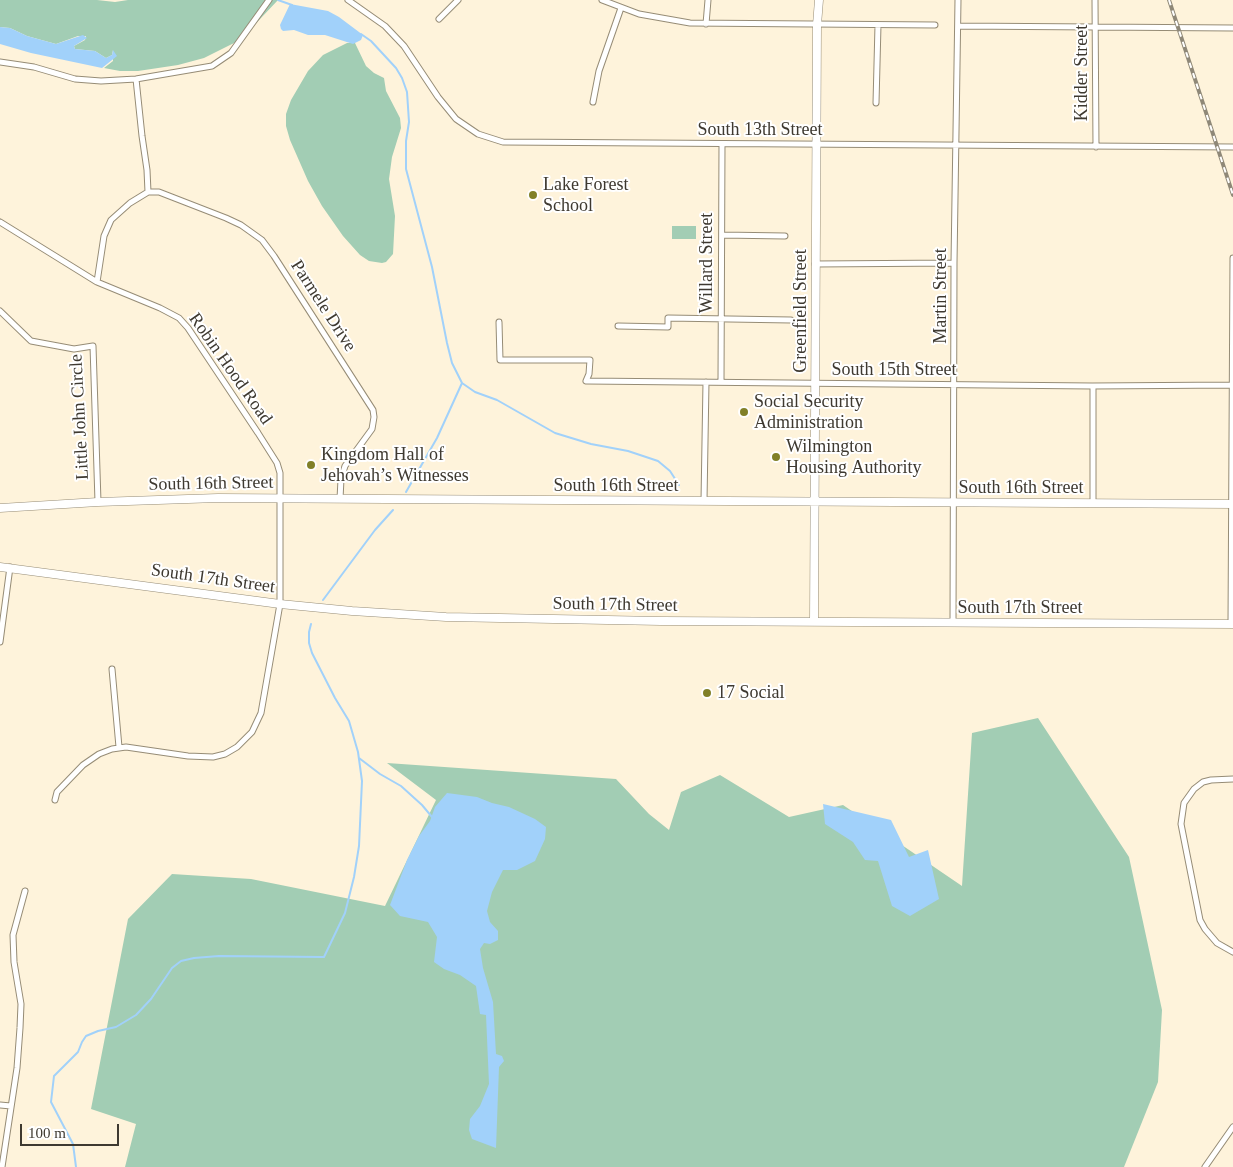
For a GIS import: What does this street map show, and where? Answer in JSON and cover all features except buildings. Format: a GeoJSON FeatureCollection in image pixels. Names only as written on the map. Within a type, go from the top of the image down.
{"type":"FeatureCollection","features":[{"type":"Feature","properties":{"kind":"main road","name":"Greenfield Street"},"geometry":{"type":"LineString","coordinates":[[814,621],[817,25],[819,0]]}},
{"type":"Feature","properties":{"kind":"main road","name":"South 16th Street"},"geometry":{"type":"LineString","coordinates":[[0,508],[98,502],[218,498],[1232,504]]}},
{"type":"Feature","properties":{"kind":"main road","name":"South 17th Street"},"geometry":{"type":"LineString","coordinates":[[0,566],[280,604],[352,611],[478,618],[1232,624]]}},
{"type":"Feature","properties":{"kind":"street"},"geometry":{"type":"LineString","coordinates":[[0,62],[34,67],[87,81],[118,81],[194,70],[217,63],[234,49],[270,0]]}},
{"type":"Feature","properties":{"kind":"street","name":"South 13th Street"},"geometry":{"type":"LineString","coordinates":[[348,0],[385,26],[404,46],[438,97],[456,119],[473,132],[489,139],[513,142],[1233,147]]}},
{"type":"Feature","properties":{"kind":"street"},"geometry":{"type":"LineString","coordinates":[[439,19],[458,0]]}},
{"type":"Feature","properties":{"kind":"street"},"geometry":{"type":"LineString","coordinates":[[602,0],[658,19],[706,24],[935,25]]}},
{"type":"Feature","properties":{"kind":"street"},"geometry":{"type":"LineString","coordinates":[[706,24],[708,0]]}},
{"type":"Feature","properties":{"kind":"street","name":"Martin Street"},"geometry":{"type":"LineString","coordinates":[[953,622],[954,264],[958,0]]}},
{"type":"Feature","properties":{"kind":"street","name":"Kidder Street"},"geometry":{"type":"LineString","coordinates":[[1095,0],[1096,147]]}},
{"type":"Feature","properties":{"kind":"street"},"geometry":{"type":"LineString","coordinates":[[593,102],[599,71],[621,8]]}},
{"type":"Feature","properties":{"kind":"street"},"geometry":{"type":"LineString","coordinates":[[876,103],[878,25]]}},
{"type":"Feature","properties":{"kind":"street"},"geometry":{"type":"LineString","coordinates":[[958,26],[1233,28]]}},
{"type":"Feature","properties":{"kind":"street"},"geometry":{"type":"LineString","coordinates":[[97,282],[102,246],[107,228],[116,214],[148,192],[136,78]]}},
{"type":"Feature","properties":{"kind":"street","name":"Willard Street"},"geometry":{"type":"LineString","coordinates":[[721,382],[722,144]]}},
{"type":"Feature","properties":{"kind":"street","name":"Parmele Drive"},"geometry":{"type":"LineString","coordinates":[[148,192],[159,192],[226,218],[242,225],[262,240],[364,394],[373,410],[374,424],[369,434],[345,466],[341,479],[340,499]]}},
{"type":"Feature","properties":{"kind":"street","name":"Robin Hood Road"},"geometry":{"type":"LineString","coordinates":[[0,222],[97,282],[160,308],[179,318],[188,328],[280,472],[280,604],[261,713],[252,732],[245,740],[225,754],[213,757],[188,756],[119,747]]}},
{"type":"Feature","properties":{"kind":"street"},"geometry":{"type":"LineString","coordinates":[[722,235],[785,236]]}},
{"type":"Feature","properties":{"kind":"street"},"geometry":{"type":"LineString","coordinates":[[1232,624],[1233,258]]}},
{"type":"Feature","properties":{"kind":"street"},"geometry":{"type":"LineString","coordinates":[[816,264],[954,264]]}},
{"type":"Feature","properties":{"kind":"street","name":"Little John Circle"},"geometry":{"type":"LineString","coordinates":[[0,311],[32,341],[74,349],[93,346],[98,502]]}},
{"type":"Feature","properties":{"kind":"street"},"geometry":{"type":"LineString","coordinates":[[618,326],[668,328],[668,318],[791,320]]}},
{"type":"Feature","properties":{"kind":"street","name":"South 15th Street"},"geometry":{"type":"LineString","coordinates":[[499,322],[500,360],[590,360],[589,374],[586,381],[1093,386],[1233,385]]}},
{"type":"Feature","properties":{"kind":"street"},"geometry":{"type":"LineString","coordinates":[[704,501],[706,382]]}},
{"type":"Feature","properties":{"kind":"street"},"geometry":{"type":"LineString","coordinates":[[1093,386],[1093,503]]}},
{"type":"Feature","properties":{"kind":"street"},"geometry":{"type":"LineString","coordinates":[[0,642],[10,568]]}},
{"type":"Feature","properties":{"kind":"street"},"geometry":{"type":"LineString","coordinates":[[55,800],[57,792],[83,765],[100,754],[119,747],[112,670]]}},
{"type":"Feature","properties":{"kind":"street"},"geometry":{"type":"LineString","coordinates":[[1233,779],[1211,780],[1204,782],[1194,789],[1184,803],[1181,824],[1200,920],[1217,943],[1233,952]]}},
{"type":"Feature","properties":{"kind":"street"},"geometry":{"type":"LineString","coordinates":[[2,1167],[17,1068],[21,1013],[14,962],[13,934],[25,891]]}},
{"type":"Feature","properties":{"kind":"street"},"geometry":{"type":"LineString","coordinates":[[0,1105],[11,1106]]}},
{"type":"Feature","properties":{"kind":"street"},"geometry":{"type":"LineString","coordinates":[[1205,1167],[1233,1127]]}},
{"type":"Feature","properties":{"kind":"green space"},"geometry":{"type":"Polygon","coordinates":[[[0,0],[97,0],[115,2],[128,0],[278,0],[244,36],[204,58],[178,65],[138,71],[120,71],[104,68],[113,61],[113,50],[112,55],[106,58],[95,51],[75,49],[74,46],[85,40],[86,36],[78,36],[56,44],[27,36],[10,28],[0,27],[0,0]]]}},
{"type":"Feature","properties":{"kind":"green space"},"geometry":{"type":"Polygon","coordinates":[[[347,43],[355,43],[366,66],[384,78],[386,91],[400,118],[401,128],[392,157],[389,179],[395,216],[393,254],[386,262],[382,263],[369,261],[360,255],[343,236],[322,206],[308,181],[286,126],[286,114],[291,100],[308,71],[323,55],[347,43]]]}},
{"type":"Feature","properties":{"kind":"green space"},"geometry":{"type":"Polygon","coordinates":[[[672,226],[696,226],[696,239],[672,239],[672,226]]]}},
{"type":"Feature","properties":{"kind":"green space"},"geometry":{"type":"Polygon","coordinates":[[[1038,718],[1129,857],[1162,1010],[1158,1082],[1124,1167],[125,1167],[136,1124],[91,1109],[128,919],[172,874],[251,879],[385,906],[436,800],[387,763],[616,779],[649,814],[669,830],[681,792],[720,775],[789,817],[843,805],[962,886],[972,733],[1038,718]]]}},
{"type":"Feature","properties":{"kind":"water"},"geometry":{"type":"Polygon","coordinates":[[[290,4],[328,11],[363,35],[361,40],[353,44],[325,35],[308,35],[294,30],[283,31],[280,25],[290,4]]]}},
{"type":"Feature","properties":{"kind":"water"},"geometry":{"type":"Polygon","coordinates":[[[0,27],[10,28],[27,36],[56,44],[83,35],[87,38],[74,46],[75,49],[95,51],[106,58],[112,55],[113,50],[117,56],[102,68],[31,53],[0,44],[0,27]]]}},
{"type":"Feature","properties":{"kind":"water"},"geometry":{"type":"Polygon","coordinates":[[[447,793],[477,797],[509,807],[535,819],[546,827],[545,839],[535,861],[517,870],[503,870],[492,892],[487,911],[490,922],[498,931],[498,940],[490,944],[484,943],[480,949],[483,968],[493,1002],[496,1054],[502,1056],[504,1061],[499,1067],[496,1148],[472,1139],[469,1130],[470,1119],[480,1106],[489,1084],[486,1015],[480,1014],[476,986],[460,975],[444,969],[434,962],[437,937],[428,922],[400,916],[390,905],[407,860],[419,836],[430,821],[435,807],[447,793]]]}},
{"type":"Feature","properties":{"kind":"water"},"geometry":{"type":"Polygon","coordinates":[[[823,804],[891,820],[909,857],[928,850],[939,899],[910,916],[892,906],[878,861],[865,860],[853,842],[825,824],[823,804]]]}},
{"type":"Feature","properties":{"kind":"waterway"},"geometry":{"type":"LineString","coordinates":[[278,0],[292,5]]}},
{"type":"Feature","properties":{"kind":"waterway"},"geometry":{"type":"LineString","coordinates":[[361,34],[371,41],[396,68],[407,92],[409,122],[406,141],[406,169],[432,267],[452,363],[462,383],[475,392],[497,400],[555,433],[591,444],[628,451],[658,461],[670,471],[679,485]]}},
{"type":"Feature","properties":{"kind":"waterway"},"geometry":{"type":"LineString","coordinates":[[406,492],[437,438],[462,383]]}},
{"type":"Feature","properties":{"kind":"waterway"},"geometry":{"type":"LineString","coordinates":[[323,600],[375,530],[393,510]]}},
{"type":"Feature","properties":{"kind":"waterway"},"geometry":{"type":"LineString","coordinates":[[76,1167],[73,1144],[51,1102],[54,1076],[78,1052],[86,1036],[116,1027],[136,1015],[151,999],[172,968],[181,961],[219,956],[324,957],[345,913],[359,846],[362,781],[358,752],[349,721],[312,653],[309,643],[311,624]]}},
{"type":"Feature","properties":{"kind":"waterway"},"geometry":{"type":"LineString","coordinates":[[359,758],[380,774],[401,786],[432,817]]}},
{"type":"Feature","properties":{"kind":"railway"},"geometry":{"type":"LineString","coordinates":[[1169,0],[1233,195]]}},
{"type":"Feature","properties":{"kind":"place","name":"Lake Forest School"},"geometry":{"type":"Point","coordinates":[533,195]}},
{"type":"Feature","properties":{"kind":"place","name":"Social Security Administration"},"geometry":{"type":"Point","coordinates":[744,412]}},
{"type":"Feature","properties":{"kind":"place","name":"Wilmington Housing Authority"},"geometry":{"type":"Point","coordinates":[776,457]}},
{"type":"Feature","properties":{"kind":"place","name":"Kingdom Hall of Jehovah’s Witnesses"},"geometry":{"type":"Point","coordinates":[311,465]}},
{"type":"Feature","properties":{"kind":"place","name":"17 Social"},"geometry":{"type":"Point","coordinates":[707,693]}}]}
